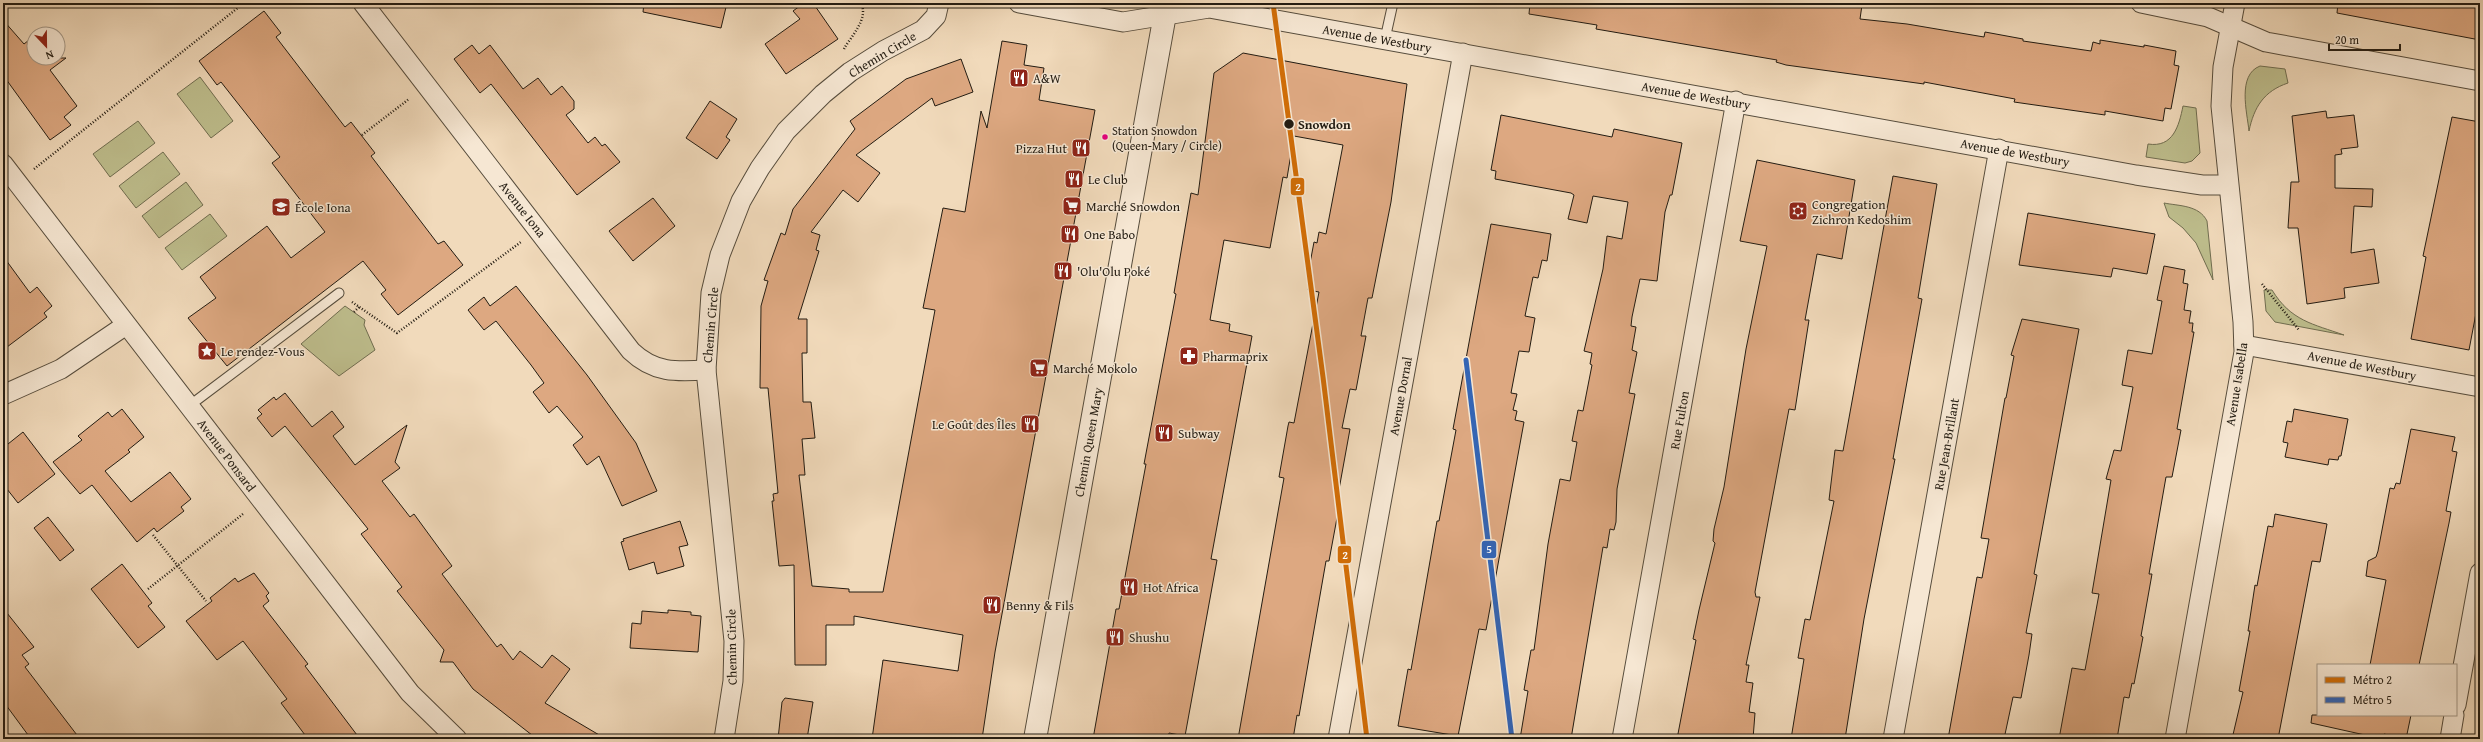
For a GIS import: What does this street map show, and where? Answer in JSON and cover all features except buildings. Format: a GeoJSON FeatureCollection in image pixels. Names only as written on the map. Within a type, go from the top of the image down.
{"type":"FeatureCollection","features":[{"type":"Feature","properties":{"kind":"street","name":"Avenue Iona"},"geometry":{"type":"LineString","coordinates":[[363,3],[631,352],[646,364],[662,370],[706,370]]}},
{"type":"Feature","properties":{"kind":"street","name":"Chemin Circle"},"geometry":{"type":"LineString","coordinates":[[724,739],[733,681],[734,641],[706,370],[711,293],[720,255],[740,201],[786,130],[818,98],[866,61],[923,30],[936,16],[939,3]]}},
{"type":"Feature","properties":{"kind":"street"},"geometry":{"type":"LineString","coordinates":[[1019,3],[1115,21],[1166,9]]}},
{"type":"Feature","properties":{"kind":"street"},"geometry":{"type":"LineString","coordinates":[[2141,3],[2199,14],[2266,42],[2480,81]]}},
{"type":"Feature","properties":{"kind":"street","name":"Avenue Isabella"},"geometry":{"type":"LineString","coordinates":[[2175,739],[2244,345],[2221,106],[2223,67],[2235,3]]}},
{"type":"Feature","properties":{"kind":"street","name":"Avenue de Westbury"},"geometry":{"type":"LineString","coordinates":[[1166,9],[1209,8],[1736,101],[2191,184],[2228,185]]}},
{"type":"Feature","properties":{"kind":"street","name":"Chemin Queen Mary"},"geometry":{"type":"LineString","coordinates":[[1035,739],[1166,9]]}},
{"type":"Feature","properties":{"kind":"street","name":"Avenue Dornal"},"geometry":{"type":"LineString","coordinates":[[1338,739],[1463,53]]}},
{"type":"Feature","properties":{"kind":"street","name":"Rue Fulton"},"geometry":{"type":"LineString","coordinates":[[1622,739],[1736,101]]}},
{"type":"Feature","properties":{"kind":"street","name":"Rue Jean-Brillant"},"geometry":{"type":"LineString","coordinates":[[1893,739],[1999,149]]}},
{"type":"Feature","properties":{"kind":"street","name":"Avenue Ponsard"},"geometry":{"type":"LineString","coordinates":[[3,164],[410,693],[457,739]]}},
{"type":"Feature","properties":{"kind":"street"},"geometry":{"type":"LineString","coordinates":[[3,395],[61,369],[126,325]]}},
{"type":"Feature","properties":{"kind":"street","name":"Avenue de Westbury"},"geometry":{"type":"LineString","coordinates":[[2244,345],[2480,387]]}},
{"type":"Feature","properties":{"kind":"street"},"geometry":{"type":"LineString","coordinates":[[2457,700],[2480,573]]}},
{"type":"Feature","properties":{"kind":"street"},"geometry":{"type":"LineString","coordinates":[[2450,739],[2454,716]]}},
{"type":"Feature","properties":{"kind":"lane"},"geometry":{"type":"LineString","coordinates":[[1385,39],[1393,3]]}},
{"type":"Feature","properties":{"kind":"lane"},"geometry":{"type":"LineString","coordinates":[[189,406],[339,293]]}},
{"type":"Feature","properties":{"kind":"path"},"geometry":{"type":"LineString","coordinates":[[34,169],[244,3]]}},
{"type":"Feature","properties":{"kind":"path"},"geometry":{"type":"LineString","coordinates":[[842,52],[862,19],[864,13],[861,3]]}},
{"type":"Feature","properties":{"kind":"path"},"geometry":{"type":"LineString","coordinates":[[362,135],[413,96]]}},
{"type":"Feature","properties":{"kind":"path"},"geometry":{"type":"LineString","coordinates":[[339,293],[397,333],[516,246]]}},
{"type":"Feature","properties":{"kind":"path"},"geometry":{"type":"LineString","coordinates":[[2261,282],[2299,330]]}},
{"type":"Feature","properties":{"kind":"path"},"geometry":{"type":"LineString","coordinates":[[354,312],[359,307]]}},
{"type":"Feature","properties":{"kind":"path"},"geometry":{"type":"LineString","coordinates":[[148,589],[243,514]]}},
{"type":"Feature","properties":{"kind":"path"},"geometry":{"type":"LineString","coordinates":[[153,535],[206,601]]}},
{"type":"Feature","properties":{"kind":"green space"},"geometry":{"type":"Polygon","coordinates":[[[2260,66],[2285,69],[2288,83],[2272,90],[2261,101],[2254,114],[2249,131],[2245,95],[2246,86],[2248,77],[2260,66]]]}},
{"type":"Feature","properties":{"kind":"green space"},"geometry":{"type":"Polygon","coordinates":[[[200,77],[233,121],[211,138],[177,94],[200,77]]]}},
{"type":"Feature","properties":{"kind":"green space"},"geometry":{"type":"Polygon","coordinates":[[[2183,106],[2196,108],[2200,153],[2192,161],[2185,163],[2146,157],[2148,144],[2163,143],[2173,134],[2177,128],[2183,106]]]}},
{"type":"Feature","properties":{"kind":"green space"},"geometry":{"type":"Polygon","coordinates":[[[138,121],[155,143],[110,177],[93,154],[138,121]]]}},
{"type":"Feature","properties":{"kind":"green space"},"geometry":{"type":"Polygon","coordinates":[[[163,152],[180,174],[136,208],[119,186],[163,152]]]}},
{"type":"Feature","properties":{"kind":"green space"},"geometry":{"type":"Polygon","coordinates":[[[186,182],[203,205],[159,238],[142,216],[186,182]]]}},
{"type":"Feature","properties":{"kind":"green space"},"geometry":{"type":"Polygon","coordinates":[[[2164,203],[2194,209],[2207,221],[2213,280],[2196,243],[2183,228],[2169,217],[2164,203]]]}},
{"type":"Feature","properties":{"kind":"green space"},"geometry":{"type":"Polygon","coordinates":[[[210,214],[227,236],[182,270],[165,248],[210,214]]]}},
{"type":"Feature","properties":{"kind":"green space"},"geometry":{"type":"Polygon","coordinates":[[[2264,290],[2272,290],[2287,309],[2295,315],[2313,324],[2344,335],[2275,322],[2266,311],[2264,290]]]}},
{"type":"Feature","properties":{"kind":"green space"},"geometry":{"type":"Polygon","coordinates":[[[345,306],[365,320],[364,325],[375,350],[339,376],[301,344],[345,306]]]}},
{"type":"Feature","properties":{"kind":"metro line","name":"2"},"geometry":{"type":"LineString","coordinates":[[1273,3],[1323,377],[1367,739]]}},
{"type":"Feature","properties":{"kind":"metro line","name":"5"},"geometry":{"type":"LineString","coordinates":[[1466,360],[1512,739]]}},
{"type":"Feature","properties":{"kind":"place","name":"A&W"},"geometry":{"type":"Point","coordinates":[1019,78]}},
{"type":"Feature","properties":{"kind":"place","name":"Snowdon"},"geometry":{"type":"Point","coordinates":[1289,124]}},
{"type":"Feature","properties":{"kind":"place","name":"Station Snowdon (Queen-Mary / Circle)"},"geometry":{"type":"Point","coordinates":[1105,137]}},
{"type":"Feature","properties":{"kind":"place","name":"Pizza Hut"},"geometry":{"type":"Point","coordinates":[1081,148]}},
{"type":"Feature","properties":{"kind":"place","name":"Le Club"},"geometry":{"type":"Point","coordinates":[1074,179]}},
{"type":"Feature","properties":{"kind":"place","name":"Marché Snowdon"},"geometry":{"type":"Point","coordinates":[1072,206]}},
{"type":"Feature","properties":{"kind":"place","name":"École Iona"},"geometry":{"type":"Point","coordinates":[281,207]}},
{"type":"Feature","properties":{"kind":"place","name":"Congregation Zichron Kedoshim"},"geometry":{"type":"Point","coordinates":[1798,211]}},
{"type":"Feature","properties":{"kind":"place","name":"One Babo"},"geometry":{"type":"Point","coordinates":[1070,234]}},
{"type":"Feature","properties":{"kind":"place","name":"'Olu'Olu Poké"},"geometry":{"type":"Point","coordinates":[1063,271]}},
{"type":"Feature","properties":{"kind":"place","name":"Le rendez-Vous"},"geometry":{"type":"Point","coordinates":[207,351]}},
{"type":"Feature","properties":{"kind":"place","name":"Pharmaprix"},"geometry":{"type":"Point","coordinates":[1189,356]}},
{"type":"Feature","properties":{"kind":"place","name":"Marché Mokolo"},"geometry":{"type":"Point","coordinates":[1039,368]}},
{"type":"Feature","properties":{"kind":"place","name":"Le Goût des Îles"},"geometry":{"type":"Point","coordinates":[1030,424]}},
{"type":"Feature","properties":{"kind":"place","name":"Subway"},"geometry":{"type":"Point","coordinates":[1164,433]}},
{"type":"Feature","properties":{"kind":"place","name":"Hot Africa"},"geometry":{"type":"Point","coordinates":[1129,587]}},
{"type":"Feature","properties":{"kind":"place","name":"Benny & Fils"},"geometry":{"type":"Point","coordinates":[992,605]}},
{"type":"Feature","properties":{"kind":"place","name":"Shushu"},"geometry":{"type":"Point","coordinates":[1115,637]}}]}
